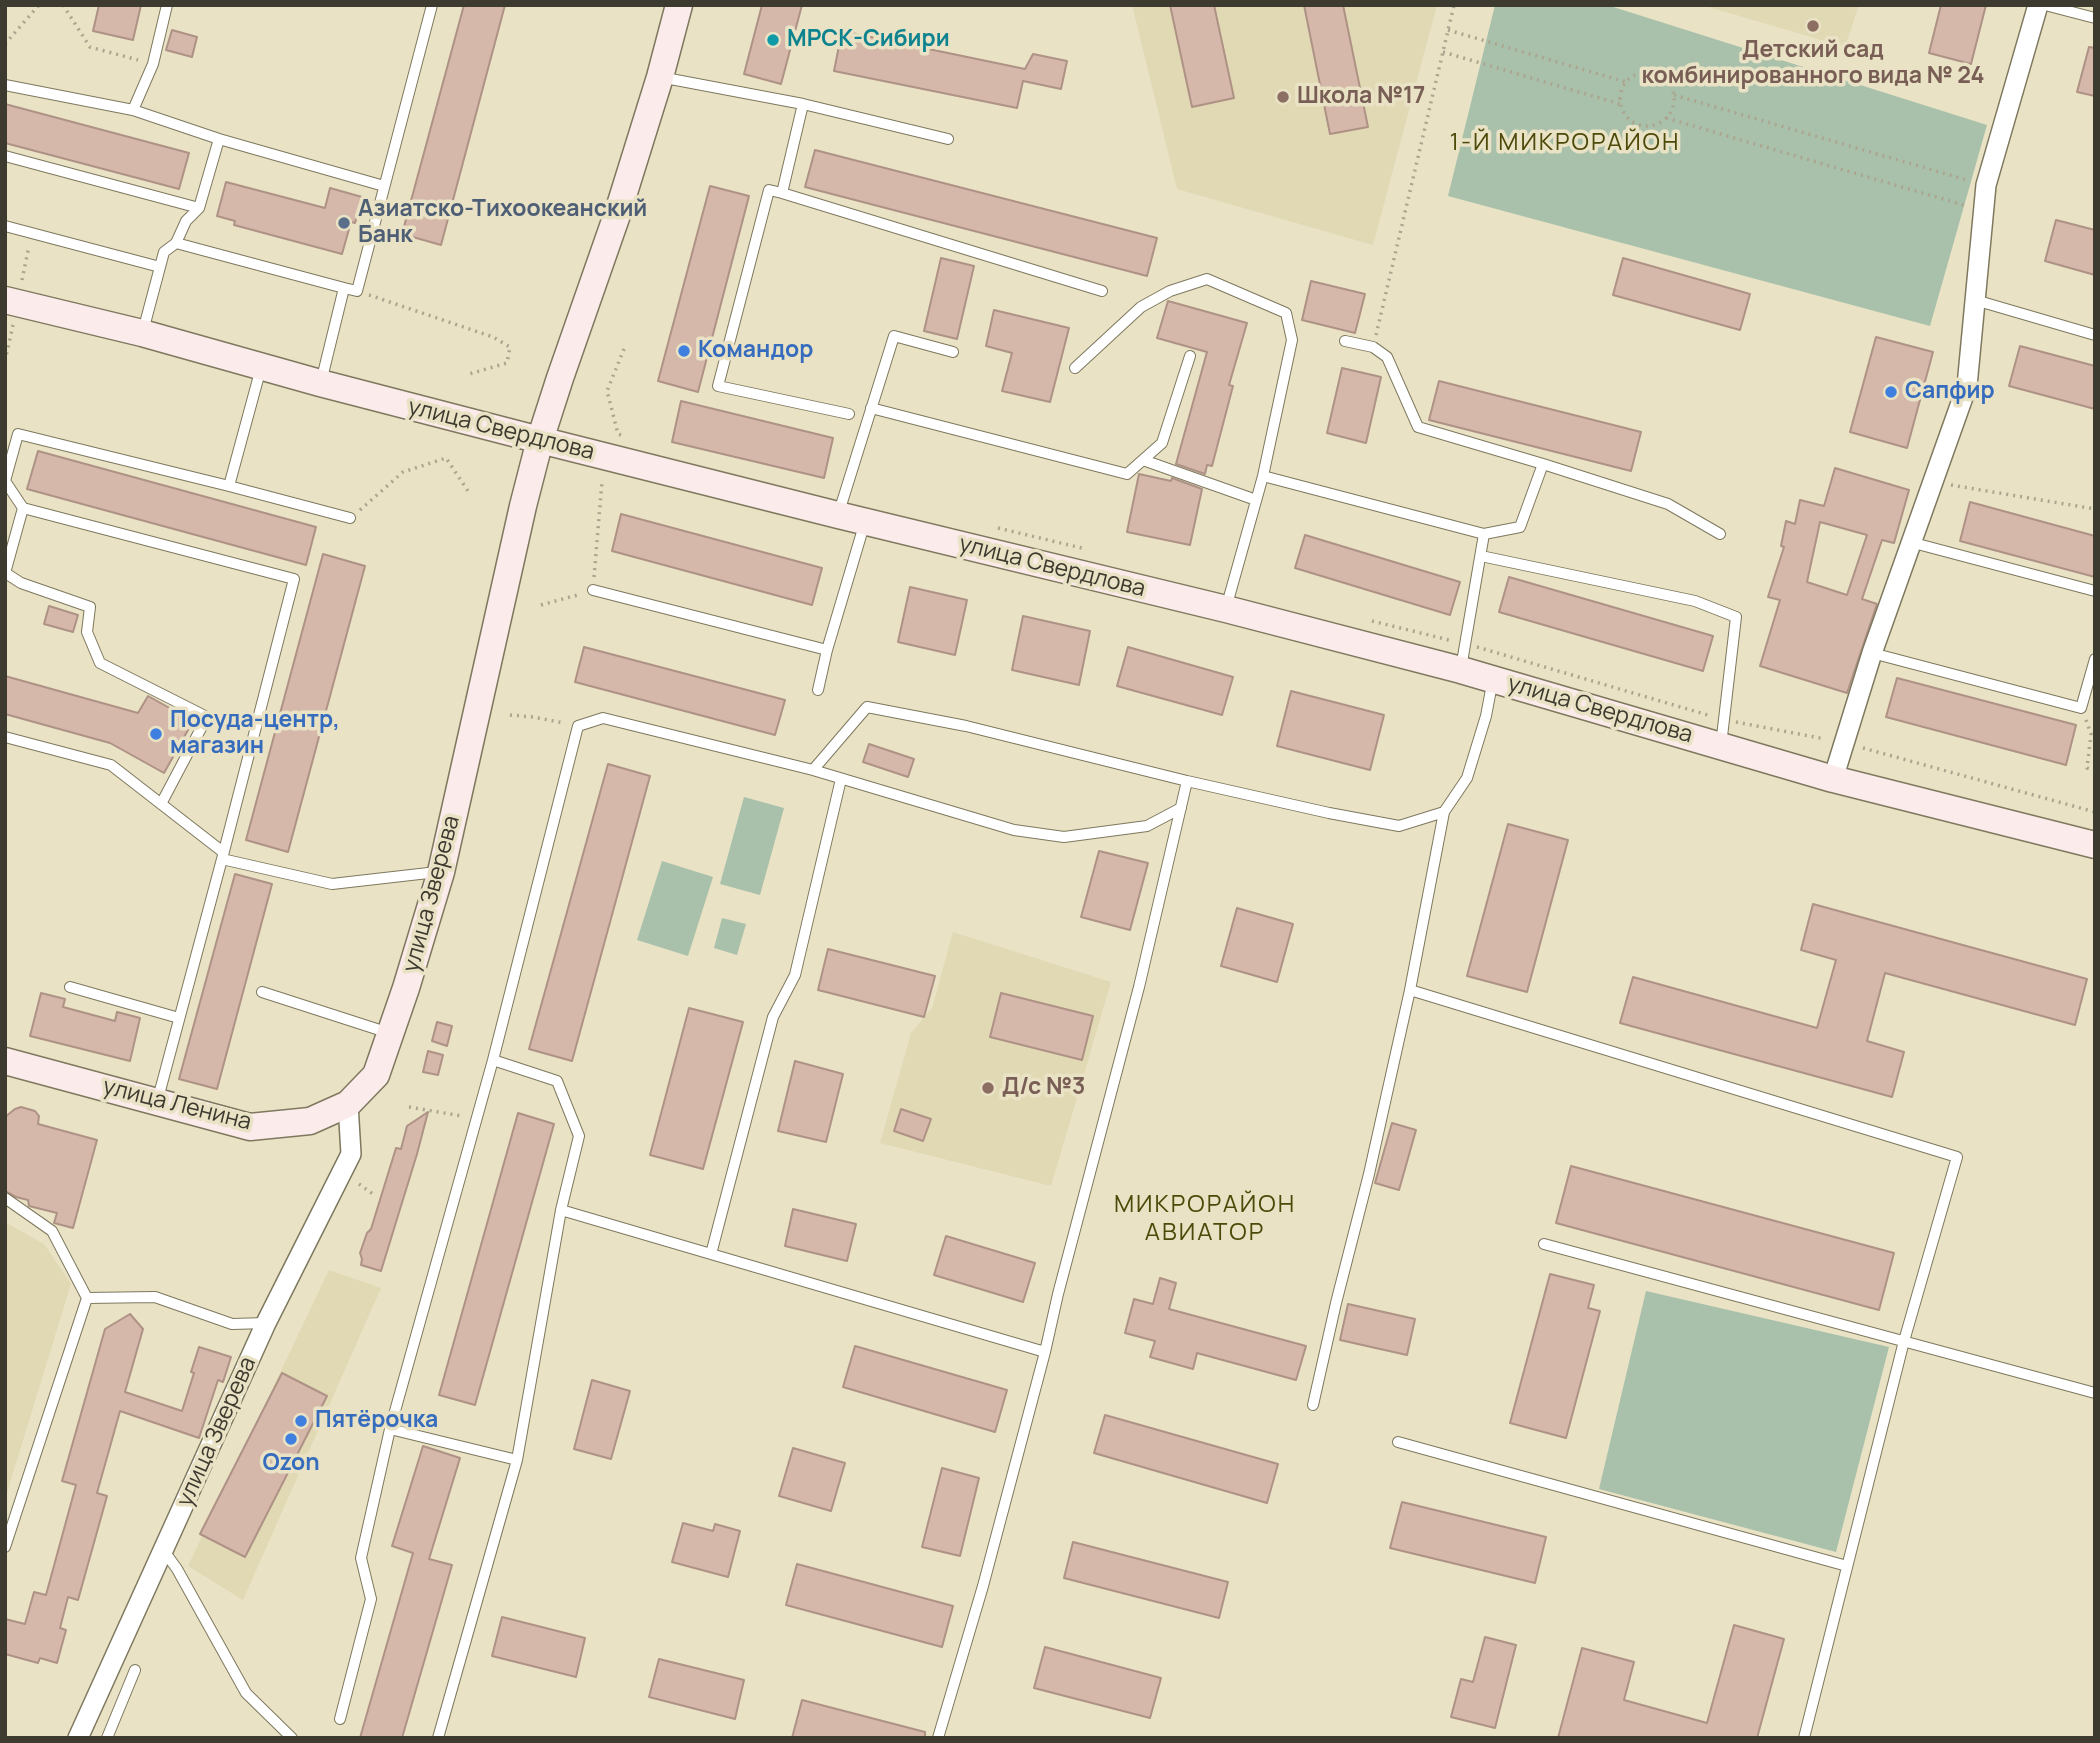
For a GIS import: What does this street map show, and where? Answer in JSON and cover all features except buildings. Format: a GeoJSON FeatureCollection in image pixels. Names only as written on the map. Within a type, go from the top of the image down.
{"type":"FeatureCollection","features":[{"type":"Feature","properties":{"kind":"main road","name":"улица Зверева"},"geometry":{"type":"LineString","coordinates":[[348,1104],[376,1075],[441,872],[540,440],[618,212],[660,77],[679,5]]}},
{"type":"Feature","properties":{"kind":"main road","name":"улица Свердлова"},"geometry":{"type":"LineString","coordinates":[[5,300],[142,333],[540,440],[1226,609],[1461,670],[1833,779],[2095,845]]}},
{"type":"Feature","properties":{"kind":"main road","name":"улица Ленина"},"geometry":{"type":"LineString","coordinates":[[6,1063],[250,1127],[310,1121],[348,1104]]}},
{"type":"Feature","properties":{"kind":"street"},"geometry":{"type":"LineString","coordinates":[[1833,779],[1872,653],[1967,386],[1986,185],[2038,5]]}},
{"type":"Feature","properties":{"kind":"street","name":"улица Зверева"},"geometry":{"type":"LineString","coordinates":[[78,1738],[266,1323],[351,1154],[348,1104]]}},
{"type":"Feature","properties":{"kind":"lane"},"geometry":{"type":"LineString","coordinates":[[132,110],[153,64],[167,5]]}},
{"type":"Feature","properties":{"kind":"lane"},"geometry":{"type":"LineString","coordinates":[[176,243],[357,291],[432,5]]}},
{"type":"Feature","properties":{"kind":"lane"},"geometry":{"type":"LineString","coordinates":[[2045,5],[2095,18]]}},
{"type":"Feature","properties":{"kind":"lane"},"geometry":{"type":"LineString","coordinates":[[660,77],[803,104],[948,139]]}},
{"type":"Feature","properties":{"kind":"lane"},"geometry":{"type":"LineString","coordinates":[[5,85],[132,110],[219,139],[384,186]]}},
{"type":"Feature","properties":{"kind":"lane"},"geometry":{"type":"LineString","coordinates":[[782,193],[803,104]]}},
{"type":"Feature","properties":{"kind":"lane"},"geometry":{"type":"LineString","coordinates":[[142,333],[164,252],[176,243],[187,220],[199,208],[219,139]]}},
{"type":"Feature","properties":{"kind":"lane"},"geometry":{"type":"LineString","coordinates":[[5,156],[199,208]]}},
{"type":"Feature","properties":{"kind":"lane"},"geometry":{"type":"LineString","coordinates":[[849,414],[718,386],[769,190],[1102,290]]}},
{"type":"Feature","properties":{"kind":"lane"},"geometry":{"type":"LineString","coordinates":[[5,226],[159,267]]}},
{"type":"Feature","properties":{"kind":"lane"},"geometry":{"type":"LineString","coordinates":[[1075,368],[1142,307],[1170,291],[1207,279],[1286,313],[1292,340],[1263,475],[1226,609]]}},
{"type":"Feature","properties":{"kind":"lane"},"geometry":{"type":"LineString","coordinates":[[320,383],[344,288]]}},
{"type":"Feature","properties":{"kind":"lane"},"geometry":{"type":"LineString","coordinates":[[1975,300],[2095,335]]}},
{"type":"Feature","properties":{"kind":"lane"},"geometry":{"type":"LineString","coordinates":[[838,515],[894,336],[953,352]]}},
{"type":"Feature","properties":{"kind":"lane"},"geometry":{"type":"LineString","coordinates":[[1345,341],[1374,347],[1387,357],[1419,427],[1668,504],[1720,534]]}},
{"type":"Feature","properties":{"kind":"lane"},"geometry":{"type":"LineString","coordinates":[[871,408],[1127,474],[1162,443],[1190,356]]}},
{"type":"Feature","properties":{"kind":"lane"},"geometry":{"type":"LineString","coordinates":[[229,486],[262,367]]}},
{"type":"Feature","properties":{"kind":"lane"},"geometry":{"type":"LineString","coordinates":[[156,1102],[294,579],[23,508],[5,481],[18,435],[350,518]]}},
{"type":"Feature","properties":{"kind":"lane"},"geometry":{"type":"LineString","coordinates":[[1143,460],[1256,500]]}},
{"type":"Feature","properties":{"kind":"lane"},"geometry":{"type":"LineString","coordinates":[[1263,475],[1485,534],[1520,527],[1543,464]]}},
{"type":"Feature","properties":{"kind":"lane"},"geometry":{"type":"LineString","coordinates":[[23,508],[6,574],[21,583],[90,607],[87,632],[100,663],[207,717],[160,804]]}},
{"type":"Feature","properties":{"kind":"lane"},"geometry":{"type":"LineString","coordinates":[[818,690],[865,521]]}},
{"type":"Feature","properties":{"kind":"lane"},"geometry":{"type":"LineString","coordinates":[[1461,670],[1485,534]]}},
{"type":"Feature","properties":{"kind":"lane"},"geometry":{"type":"LineString","coordinates":[[1910,542],[2095,592]]}},
{"type":"Feature","properties":{"kind":"lane"},"geometry":{"type":"LineString","coordinates":[[1481,556],[1695,601],[1736,617],[1721,745]]}},
{"type":"Feature","properties":{"kind":"lane"},"geometry":{"type":"LineString","coordinates":[[593,590],[827,650]]}},
{"type":"Feature","properties":{"kind":"lane"},"geometry":{"type":"LineString","coordinates":[[1872,653],[2081,708],[2095,659]]}},
{"type":"Feature","properties":{"kind":"lane"},"geometry":{"type":"LineString","coordinates":[[1313,1405],[1410,990],[1444,812],[1467,778],[1486,716],[1493,679]]}},
{"type":"Feature","properties":{"kind":"lane"},"geometry":{"type":"LineString","coordinates":[[813,770],[867,707],[966,726],[1187,781],[1399,826],[1444,812]]}},
{"type":"Feature","properties":{"kind":"lane"},"geometry":{"type":"LineString","coordinates":[[340,1719],[371,1600],[361,1558],[390,1429],[493,1060],[578,726],[603,718],[813,770],[1014,830],[1064,837],[1147,827],[1181,808]]}},
{"type":"Feature","properties":{"kind":"lane"},"geometry":{"type":"LineString","coordinates":[[5,737],[111,765],[223,856],[332,884],[441,872]]}},
{"type":"Feature","properties":{"kind":"lane"},"geometry":{"type":"LineString","coordinates":[[711,1254],[773,1017],[795,975],[841,779]]}},
{"type":"Feature","properties":{"kind":"lane"},"geometry":{"type":"LineString","coordinates":[[938,1738],[983,1586],[1045,1352],[1139,987],[1187,781]]}},
{"type":"Feature","properties":{"kind":"lane"},"geometry":{"type":"LineString","coordinates":[[70,987],[179,1017]]}},
{"type":"Feature","properties":{"kind":"lane"},"geometry":{"type":"LineString","coordinates":[[1410,990],[1957,1157],[1904,1341],[1804,1738]]}},
{"type":"Feature","properties":{"kind":"lane"},"geometry":{"type":"LineString","coordinates":[[262,992],[390,1033]]}},
{"type":"Feature","properties":{"kind":"lane"},"geometry":{"type":"LineString","coordinates":[[438,1738],[517,1460],[561,1210],[579,1136],[557,1081],[493,1060]]}},
{"type":"Feature","properties":{"kind":"lane"},"geometry":{"type":"LineString","coordinates":[[5,1199],[52,1231],[87,1298],[5,1547]]}},
{"type":"Feature","properties":{"kind":"lane"},"geometry":{"type":"LineString","coordinates":[[561,1210],[1045,1352]]}},
{"type":"Feature","properties":{"kind":"lane"},"geometry":{"type":"LineString","coordinates":[[1544,1244],[2095,1393]]}},
{"type":"Feature","properties":{"kind":"lane"},"geometry":{"type":"LineString","coordinates":[[87,1298],[155,1297],[232,1324],[266,1323]]}},
{"type":"Feature","properties":{"kind":"lane"},"geometry":{"type":"LineString","coordinates":[[390,1429],[517,1460]]}},
{"type":"Feature","properties":{"kind":"lane"},"geometry":{"type":"LineString","coordinates":[[1398,1443],[1847,1566]]}},
{"type":"Feature","properties":{"kind":"lane"},"geometry":{"type":"LineString","coordinates":[[164,1551],[177,1569],[246,1693],[292,1738]]}},
{"type":"Feature","properties":{"kind":"lane"},"geometry":{"type":"LineString","coordinates":[[107,1738],[135,1670]]}},
{"type":"Feature","properties":{"kind":"path"},"geometry":{"type":"LineString","coordinates":[[5,44],[39,5]]}},
{"type":"Feature","properties":{"kind":"path"},"geometry":{"type":"LineString","coordinates":[[63,5],[90,47],[153,64]]}},
{"type":"Feature","properties":{"kind":"path"},"geometry":{"type":"LineString","coordinates":[[1374,347],[1454,5]]}},
{"type":"Feature","properties":{"kind":"path"},"geometry":{"type":"LineString","coordinates":[[1448,30],[1626,82]]}},
{"type":"Feature","properties":{"kind":"path"},"geometry":{"type":"LineString","coordinates":[[1443,52],[1620,104]]}},
{"type":"Feature","properties":{"kind":"path"},"geometry":{"type":"LineString","coordinates":[[1654,72],[1668,81],[1674,95],[1674,106],[1666,118],[1657,124],[1640,126],[1626,116],[1620,104],[1620,92],[1626,82],[1637,73],[1654,72]]}},
{"type":"Feature","properties":{"kind":"path"},"geometry":{"type":"LineString","coordinates":[[1674,95],[1986,185]]}},
{"type":"Feature","properties":{"kind":"path"},"geometry":{"type":"LineString","coordinates":[[1666,118],[1983,211]]}},
{"type":"Feature","properties":{"kind":"path"},"geometry":{"type":"LineString","coordinates":[[357,291],[493,337],[510,347],[507,363],[469,374]]}},
{"type":"Feature","properties":{"kind":"path"},"geometry":{"type":"LineString","coordinates":[[624,349],[607,391],[618,434],[630,439]]}},
{"type":"Feature","properties":{"kind":"path"},"geometry":{"type":"LineString","coordinates":[[350,518],[403,472],[446,458],[468,491]]}},
{"type":"Feature","properties":{"kind":"path"},"geometry":{"type":"LineString","coordinates":[[541,605],[593,590],[602,482]]}},
{"type":"Feature","properties":{"kind":"path"},"geometry":{"type":"LineString","coordinates":[[1932,482],[2095,509]]}},
{"type":"Feature","properties":{"kind":"path"},"geometry":{"type":"LineString","coordinates":[[2081,708],[2091,734],[2087,768],[2095,771]]}},
{"type":"Feature","properties":{"kind":"path"},"geometry":{"type":"LineString","coordinates":[[510,715],[578,726]]}},
{"type":"Feature","properties":{"kind":"path"},"geometry":{"type":"LineString","coordinates":[[409,1107],[477,1119]]}},
{"type":"Feature","properties":{"kind":"path"},"geometry":{"type":"LineString","coordinates":[[359,1184],[373,1194]]}},
{"type":"Feature","properties":{"kind":"shaded area","name":"Школа №17"},"geometry":{"type":"Polygon","coordinates":[[[1132,5],[1437,5],[1373,245],[1177,189],[1132,5]]]}},
{"type":"Feature","properties":{"kind":"shaded area","name":"Детский сад комбинированного вида № 24"},"geometry":{"type":"Polygon","coordinates":[[[1702,5],[1859,5],[1845,47],[1702,5]]]}},
{"type":"Feature","properties":{"kind":"shaded area","name":"Д/с №3"},"geometry":{"type":"Polygon","coordinates":[[[953,932],[1111,982],[1051,1186],[880,1143],[911,1033],[932,1008],[953,932]]]}},
{"type":"Feature","properties":{"kind":"shaded area"},"geometry":{"type":"Polygon","coordinates":[[[5,1222],[44,1244],[71,1284],[5,1499],[5,1222]]]}},
{"type":"Feature","properties":{"kind":"shaded area"},"geometry":{"type":"Polygon","coordinates":[[[329,1270],[381,1288],[243,1600],[188,1566],[329,1270]]]}},
{"type":"Feature","properties":{"kind":"green space"},"geometry":{"type":"Polygon","coordinates":[[[1495,5],[1607,5],[1987,125],[1930,326],[1448,196],[1495,5]]]}},
{"type":"Feature","properties":{"kind":"green space"},"geometry":{"type":"Polygon","coordinates":[[[744,797],[784,808],[760,895],[720,884],[744,797]]]}},
{"type":"Feature","properties":{"kind":"green space"},"geometry":{"type":"Polygon","coordinates":[[[662,861],[713,877],[688,956],[637,940],[662,861]]]}},
{"type":"Feature","properties":{"kind":"green space"},"geometry":{"type":"Polygon","coordinates":[[[722,918],[746,924],[737,955],[714,948],[722,918]]]}},
{"type":"Feature","properties":{"kind":"green space"},"geometry":{"type":"Polygon","coordinates":[[[1646,1291],[1889,1347],[1836,1552],[1599,1489],[1646,1291]]]}},
{"type":"Feature","properties":{"kind":"place","name":"Детский сад комбинированного вида № 24"},"geometry":{"type":"Point","coordinates":[1813,26]}},
{"type":"Feature","properties":{"kind":"place","name":"МРСК-Сибири"},"geometry":{"type":"Point","coordinates":[773,40]}},
{"type":"Feature","properties":{"kind":"place","name":"Школа №17"},"geometry":{"type":"Point","coordinates":[1283,97]}},
{"type":"Feature","properties":{"kind":"place","name":"Азиатско-Тихоокеанский Банк"},"geometry":{"type":"Point","coordinates":[344,223]}},
{"type":"Feature","properties":{"kind":"place","name":"Командор"},"geometry":{"type":"Point","coordinates":[684,351]}},
{"type":"Feature","properties":{"kind":"place","name":"Сапфир"},"geometry":{"type":"Point","coordinates":[1891,392]}},
{"type":"Feature","properties":{"kind":"place","name":"Посуда-центр, магазин"},"geometry":{"type":"Point","coordinates":[156,734]}},
{"type":"Feature","properties":{"kind":"place","name":"Д/с №3"},"geometry":{"type":"Point","coordinates":[988,1088]}},
{"type":"Feature","properties":{"kind":"place","name":"Пятёрочка"},"geometry":{"type":"Point","coordinates":[301,1421]}},
{"type":"Feature","properties":{"kind":"place","name":"Ozon"},"geometry":{"type":"Point","coordinates":[291,1439]}},
{"type":"Feature","properties":{"kind":"district","name":"1-Й МИКРОРАЙОН"},"geometry":{"type":"Point","coordinates":[1565,143]}},
{"type":"Feature","properties":{"kind":"district","name":"МИКРОРАЙОН АВИАТОР"},"geometry":{"type":"Point","coordinates":[1205,1219]}}]}
